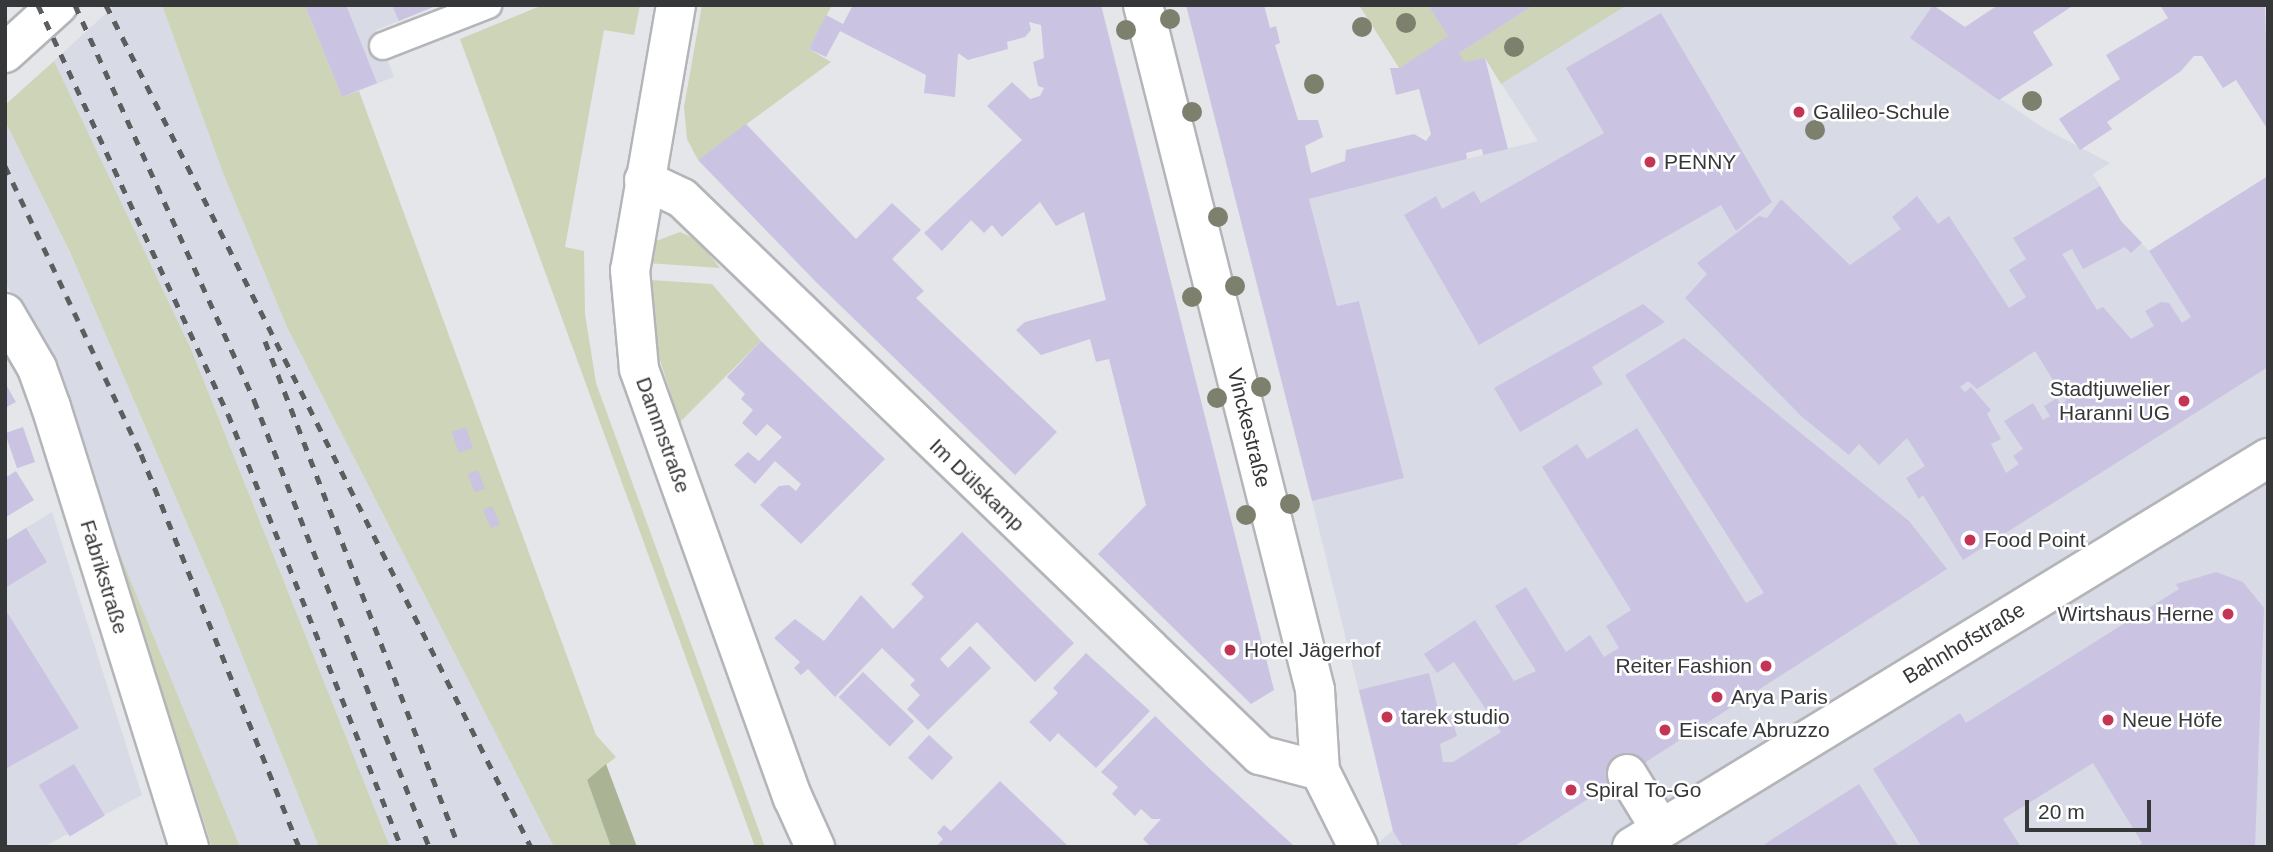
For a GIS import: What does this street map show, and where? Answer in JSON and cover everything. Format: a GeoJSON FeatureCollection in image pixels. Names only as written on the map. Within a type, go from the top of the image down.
{"type":"FeatureCollection","features":[{"type":"Feature","properties":{"kind":"street"},"geometry":{"type":"LineString","coordinates":[[5,53],[58,5]]}},
{"type":"Feature","properties":{"kind":"street","name":"Dammstraße"},"geometry":{"type":"LineString","coordinates":[[676,5],[643,180],[630,270],[639,369],[793,798],[815,847]]}},
{"type":"Feature","properties":{"kind":"street","name":"Vinckestraße"},"geometry":{"type":"LineString","coordinates":[[1143,5],[1315,690],[1320,771],[1359,847]]}},
{"type":"Feature","properties":{"kind":"street","name":"Im Dülskamp"},"geometry":{"type":"LineString","coordinates":[[643,180],[682,198],[1260,755],[1320,771]]}},
{"type":"Feature","properties":{"kind":"street","name":"Fabrikstraße"},"geometry":{"type":"LineString","coordinates":[[5,313],[37,368],[51,407],[189,847]]}},
{"type":"Feature","properties":{"kind":"street","name":"Bahnhofstraße"},"geometry":{"type":"LineString","coordinates":[[1627,774],[1646,837],[2268,458]]}},
{"type":"Feature","properties":{"kind":"lane"},"geometry":{"type":"LineString","coordinates":[[383,46],[488,5]]}},
{"type":"Feature","properties":{"kind":"shaded area"},"geometry":{"type":"Polygon","coordinates":[[[115,5],[162,5],[223,173],[287,327],[554,847],[390,847],[191,349],[54,61],[115,5]]]}},
{"type":"Feature","properties":{"kind":"shaded area"},"geometry":{"type":"Polygon","coordinates":[[[305,5],[438,5],[376,30],[394,77],[342,97],[305,5]]]}},
{"type":"Feature","properties":{"kind":"shaded area"},"geometry":{"type":"Polygon","coordinates":[[[1359,5],[1933,5],[1911,38],[2045,129],[2110,163],[2093,174],[2121,221],[2149,251],[2268,176],[2268,847],[1374,847],[1393,830],[1312,501],[1404,478],[1359,301],[1337,306],[1309,199],[1538,141],[1485,58],[1405,77],[1359,5]]]}},
{"type":"Feature","properties":{"kind":"shaded area"},"geometry":{"type":"Polygon","coordinates":[[[5,121],[70,252],[217,593],[319,847],[240,847],[102,516],[102,502],[62,384],[5,282],[5,121]]]}},
{"type":"Feature","properties":{"kind":"shaded area"},"geometry":{"type":"Polygon","coordinates":[[[52,512],[142,795],[43,847],[5,847],[5,541],[52,512]]]}},
{"type":"Feature","properties":{"kind":"green space"},"geometry":{"type":"Polygon","coordinates":[[[162,5],[305,5],[342,97],[359,91],[596,735],[616,757],[587,780],[611,847],[554,847],[287,327],[223,173],[162,5]]]}},
{"type":"Feature","properties":{"kind":"green space"},"geometry":{"type":"Polygon","coordinates":[[[543,5],[640,5],[634,35],[604,30],[565,247],[584,251],[585,314],[596,383],[765,847],[755,847],[460,39],[543,5]]]}},
{"type":"Feature","properties":{"kind":"green space"},"geometry":{"type":"Polygon","coordinates":[[[702,5],[832,5],[809,49],[831,62],[698,160],[687,139],[684,107],[702,5]]]}},
{"type":"Feature","properties":{"kind":"green space"},"geometry":{"type":"Polygon","coordinates":[[[1359,5],[1428,5],[1459,53],[1534,5],[1627,5],[1501,84],[1485,58],[1405,77],[1359,5]]]}},
{"type":"Feature","properties":{"kind":"green space"},"geometry":{"type":"Polygon","coordinates":[[[54,61],[191,349],[390,847],[319,847],[217,593],[70,252],[5,121],[5,105],[54,61]]]}},
{"type":"Feature","properties":{"kind":"green space"},"geometry":{"type":"Polygon","coordinates":[[[680,232],[698,240],[720,268],[647,263],[656,241],[680,232]]]}},
{"type":"Feature","properties":{"kind":"green space"},"geometry":{"type":"Polygon","coordinates":[[[650,280],[712,284],[761,341],[680,422],[656,348],[650,280]]]}},
{"type":"Feature","properties":{"kind":"green space"},"geometry":{"type":"Polygon","coordinates":[[[113,538],[240,847],[212,847],[113,538]]]}},
{"type":"Feature","properties":{"kind":"green space"},"geometry":{"type":"Polygon","coordinates":[[[606,764],[637,847],[611,847],[587,780],[606,764]]]}},
{"type":"Feature","properties":{"kind":"building"},"geometry":{"type":"Polygon","coordinates":[[[305,5],[346,5],[377,83],[342,97],[305,5]]]}},
{"type":"Feature","properties":{"kind":"building"},"geometry":{"type":"Polygon","coordinates":[[[392,5],[438,5],[399,21],[392,5]]]}},
{"type":"Feature","properties":{"kind":"building"},"geometry":{"type":"Polygon","coordinates":[[[853,5],[1101,5],[1274,690],[1251,704],[1098,554],[1146,505],[1109,359],[1096,362],[1090,339],[1041,355],[1016,330],[1025,322],[1106,300],[1084,212],[1056,226],[1040,202],[1002,237],[992,225],[984,233],[971,220],[942,251],[924,233],[1022,140],[987,106],[1012,82],[1030,99],[1040,96],[1044,88],[1038,86],[1033,62],[1044,58],[1041,25],[1029,22],[1031,30],[1025,37],[1007,42],[1008,49],[968,60],[958,53],[955,97],[924,93],[926,75],[840,31],[826,57],[809,49],[826,15],[843,24],[853,5]]]}},
{"type":"Feature","properties":{"kind":"building"},"geometry":{"type":"Polygon","coordinates":[[[1186,5],[1264,5],[1270,28],[1276,26],[1280,43],[1275,45],[1298,120],[1318,120],[1323,137],[1305,146],[1311,173],[1345,161],[1346,150],[1414,134],[1426,141],[1431,134],[1419,89],[1396,95],[1390,68],[1400,68],[1448,36],[1428,5],[1534,5],[1459,53],[1464,62],[1485,58],[1508,149],[1483,155],[1482,149],[1466,153],[1467,159],[1309,199],[1337,306],[1359,301],[1404,478],[1312,501],[1186,5]]]}},
{"type":"Feature","properties":{"kind":"building"},"geometry":{"type":"Polygon","coordinates":[[[1933,5],[1965,27],[1998,5],[2074,5],[2033,32],[2053,65],[1999,100],[1910,38],[1933,5]]]}},
{"type":"Feature","properties":{"kind":"building"},"geometry":{"type":"Polygon","coordinates":[[[2160,5],[2265,5],[2268,130],[2236,80],[2223,88],[2202,56],[2194,56],[2181,71],[2107,122],[2112,129],[2080,150],[2059,119],[2120,79],[2106,55],[2168,18],[2160,5]]]}},
{"type":"Feature","properties":{"kind":"building","name":"PENNY"},"geometry":{"type":"Polygon","coordinates":[[[1661,13],[1772,202],[1736,231],[1721,205],[1479,345],[1404,215],[1436,196],[1442,209],[1474,191],[1481,203],[1604,133],[1566,68],[1661,13]]]}},
{"type":"Feature","properties":{"kind":"building"},"geometry":{"type":"Polygon","coordinates":[[[746,124],[856,239],[892,203],[921,230],[892,259],[924,291],[916,298],[1057,432],[1015,475],[815,281],[698,160],[746,124]]]}},
{"type":"Feature","properties":{"kind":"building"},"geometry":{"type":"Polygon","coordinates":[[[2268,176],[2268,367],[1963,560],[1923,495],[1919,499],[1906,478],[1925,466],[1907,438],[1879,465],[1859,444],[1849,455],[1801,416],[1685,298],[1707,274],[1697,263],[1759,216],[1767,218],[1781,199],[1850,265],[1901,229],[1892,217],[1917,196],[1938,224],[1949,216],[2009,308],[2026,297],[2009,270],[2026,259],[2013,238],[2100,186],[2121,221],[2142,243],[2131,253],[2125,247],[2083,269],[2072,249],[2062,254],[2097,310],[2103,307],[2131,339],[2154,326],[2145,311],[2161,302],[2169,303],[2182,323],[2191,317],[2149,251],[2268,176]],[[2035,351],[1977,389],[1968,381],[1960,387],[1965,392],[1971,387],[1991,410],[1987,414],[2001,439],[1991,444],[2006,473],[2019,464],[2013,456],[2023,449],[2004,421],[2033,403],[2043,420],[2050,416],[2044,406],[2057,398],[2060,404],[2066,401],[2035,351]]]}},
{"type":"Feature","properties":{"kind":"building"},"geometry":{"type":"Polygon","coordinates":[[[1643,304],[1665,322],[1592,367],[1603,384],[1520,432],[1494,388],[1643,304]]]}},
{"type":"Feature","properties":{"kind":"building"},"geometry":{"type":"Polygon","coordinates":[[[1684,338],[1909,521],[1947,569],[1513,847],[1403,847],[1393,831],[1359,690],[1429,673],[1439,712],[1449,710],[1457,736],[1440,744],[1443,762],[1453,762],[1501,732],[1454,662],[1437,673],[1424,654],[1475,620],[1514,681],[1536,671],[1495,606],[1526,587],[1566,652],[1590,635],[1604,657],[1619,648],[1606,626],[1631,610],[1542,467],[1577,444],[1587,459],[1637,428],[1746,603],[1764,593],[1625,375],[1684,338]]]}},
{"type":"Feature","properties":{"kind":"building"},"geometry":{"type":"Polygon","coordinates":[[[761,341],[885,459],[801,544],[760,505],[779,486],[789,485],[796,491],[801,484],[775,461],[755,484],[734,465],[748,452],[759,461],[782,437],[767,424],[756,436],[742,423],[753,410],[741,399],[745,394],[727,377],[761,341]]]}},
{"type":"Feature","properties":{"kind":"building"},"geometry":{"type":"Polygon","coordinates":[[[5,383],[16,402],[5,408],[5,383]]]}},
{"type":"Feature","properties":{"kind":"building"},"geometry":{"type":"Polygon","coordinates":[[[23,427],[35,462],[17,468],[5,433],[23,427]]]}},
{"type":"Feature","properties":{"kind":"building"},"geometry":{"type":"Polygon","coordinates":[[[466,427],[473,448],[459,453],[452,432],[466,427]]]}},
{"type":"Feature","properties":{"kind":"building"},"geometry":{"type":"Polygon","coordinates":[[[478,470],[485,489],[475,493],[468,474],[478,470]]]}},
{"type":"Feature","properties":{"kind":"building"},"geometry":{"type":"Polygon","coordinates":[[[16,471],[34,500],[6,517],[5,478],[16,471]]]}},
{"type":"Feature","properties":{"kind":"building"},"geometry":{"type":"Polygon","coordinates":[[[492,506],[500,524],[491,528],[483,510],[492,506]]]}},
{"type":"Feature","properties":{"kind":"building"},"geometry":{"type":"Polygon","coordinates":[[[26,528],[47,562],[5,588],[5,541],[26,528]]]}},
{"type":"Feature","properties":{"kind":"building"},"geometry":{"type":"Polygon","coordinates":[[[962,532],[1074,643],[1035,682],[977,622],[940,659],[948,668],[970,646],[991,668],[928,730],[907,709],[920,695],[910,685],[915,680],[882,648],[835,697],[808,669],[801,675],[794,668],[800,662],[774,638],[795,619],[824,641],[861,595],[893,629],[924,597],[911,584],[962,532]]]}},
{"type":"Feature","properties":{"kind":"building","name":"Neue Höfe"},"geometry":{"type":"Polygon","coordinates":[[[2216,572],[2243,582],[2264,608],[2255,847],[2137,847],[2142,843],[2093,763],[2003,819],[2021,847],[1922,847],[1873,769],[1960,713],[1966,723],[2179,589],[2176,584],[2216,572]]]}},
{"type":"Feature","properties":{"kind":"building"},"geometry":{"type":"Polygon","coordinates":[[[5,609],[79,728],[5,769],[5,609]]]}},
{"type":"Feature","properties":{"kind":"building"},"geometry":{"type":"Polygon","coordinates":[[[1086,653],[1150,711],[1096,768],[1058,733],[1050,742],[1029,722],[1058,693],[1053,688],[1086,653]]]}},
{"type":"Feature","properties":{"kind":"building"},"geometry":{"type":"Polygon","coordinates":[[[863,672],[914,721],[890,746],[839,697],[863,672]]]}},
{"type":"Feature","properties":{"kind":"building"},"geometry":{"type":"Polygon","coordinates":[[[1155,716],[1295,847],[1151,847],[1143,839],[1161,819],[1152,819],[1141,809],[1135,816],[1112,794],[1118,787],[1101,772],[1155,716]]]}},
{"type":"Feature","properties":{"kind":"building"},"geometry":{"type":"Polygon","coordinates":[[[929,735],[953,758],[932,780],[908,758],[929,735]]]}},
{"type":"Feature","properties":{"kind":"building"},"geometry":{"type":"Polygon","coordinates":[[[74,764],[105,815],[70,837],[39,785],[74,764]]]}},
{"type":"Feature","properties":{"kind":"building"},"geometry":{"type":"Polygon","coordinates":[[[1000,781],[1069,847],[936,847],[943,839],[937,833],[944,825],[951,831],[1000,781]]]}},
{"type":"Feature","properties":{"kind":"building"},"geometry":{"type":"Polygon","coordinates":[[[1859,784],[1899,847],[1761,847],[1771,840],[1859,784]]]}},
{"type":"Feature","properties":{"kind":"railway"},"geometry":{"type":"LineString","coordinates":[[38,5],[228,414],[401,847]]}},
{"type":"Feature","properties":{"kind":"railway"},"geometry":{"type":"LineString","coordinates":[[75,5],[254,400],[429,847]]}},
{"type":"Feature","properties":{"kind":"railway"},"geometry":{"type":"LineString","coordinates":[[106,5],[531,847]]}},
{"type":"Feature","properties":{"kind":"railway"},"geometry":{"type":"LineString","coordinates":[[5,166],[141,454],[299,847]]}},
{"type":"Feature","properties":{"kind":"railway"},"geometry":{"type":"LineString","coordinates":[[265,341],[459,847]]}},
{"type":"Feature","properties":{"kind":"place","name":"Galileo-Schule"},"geometry":{"type":"Point","coordinates":[1799,112]}},
{"type":"Feature","properties":{"kind":"place","name":"PENNY"},"geometry":{"type":"Point","coordinates":[1650,162]}},
{"type":"Feature","properties":{"kind":"place","name":"Stadtjuwelier Haranni UG"},"geometry":{"type":"Point","coordinates":[2184,401]}},
{"type":"Feature","properties":{"kind":"place","name":"Food Point"},"geometry":{"type":"Point","coordinates":[1970,540]}},
{"type":"Feature","properties":{"kind":"place","name":"Wirtshaus Herne"},"geometry":{"type":"Point","coordinates":[2228,614]}},
{"type":"Feature","properties":{"kind":"place","name":"Hotel Jägerhof"},"geometry":{"type":"Point","coordinates":[1230,650]}},
{"type":"Feature","properties":{"kind":"place","name":"Reiter Fashion"},"geometry":{"type":"Point","coordinates":[1766,666]}},
{"type":"Feature","properties":{"kind":"place","name":"Arya Paris"},"geometry":{"type":"Point","coordinates":[1717,697]}},
{"type":"Feature","properties":{"kind":"place","name":"tarek studio"},"geometry":{"type":"Point","coordinates":[1387,717]}},
{"type":"Feature","properties":{"kind":"place","name":"Neue Höfe"},"geometry":{"type":"Point","coordinates":[2108,720]}},
{"type":"Feature","properties":{"kind":"place","name":"Eiscafe Abruzzo"},"geometry":{"type":"Point","coordinates":[1665,730]}},
{"type":"Feature","properties":{"kind":"place","name":"Spiral To-Go"},"geometry":{"type":"Point","coordinates":[1571,790]}}]}
